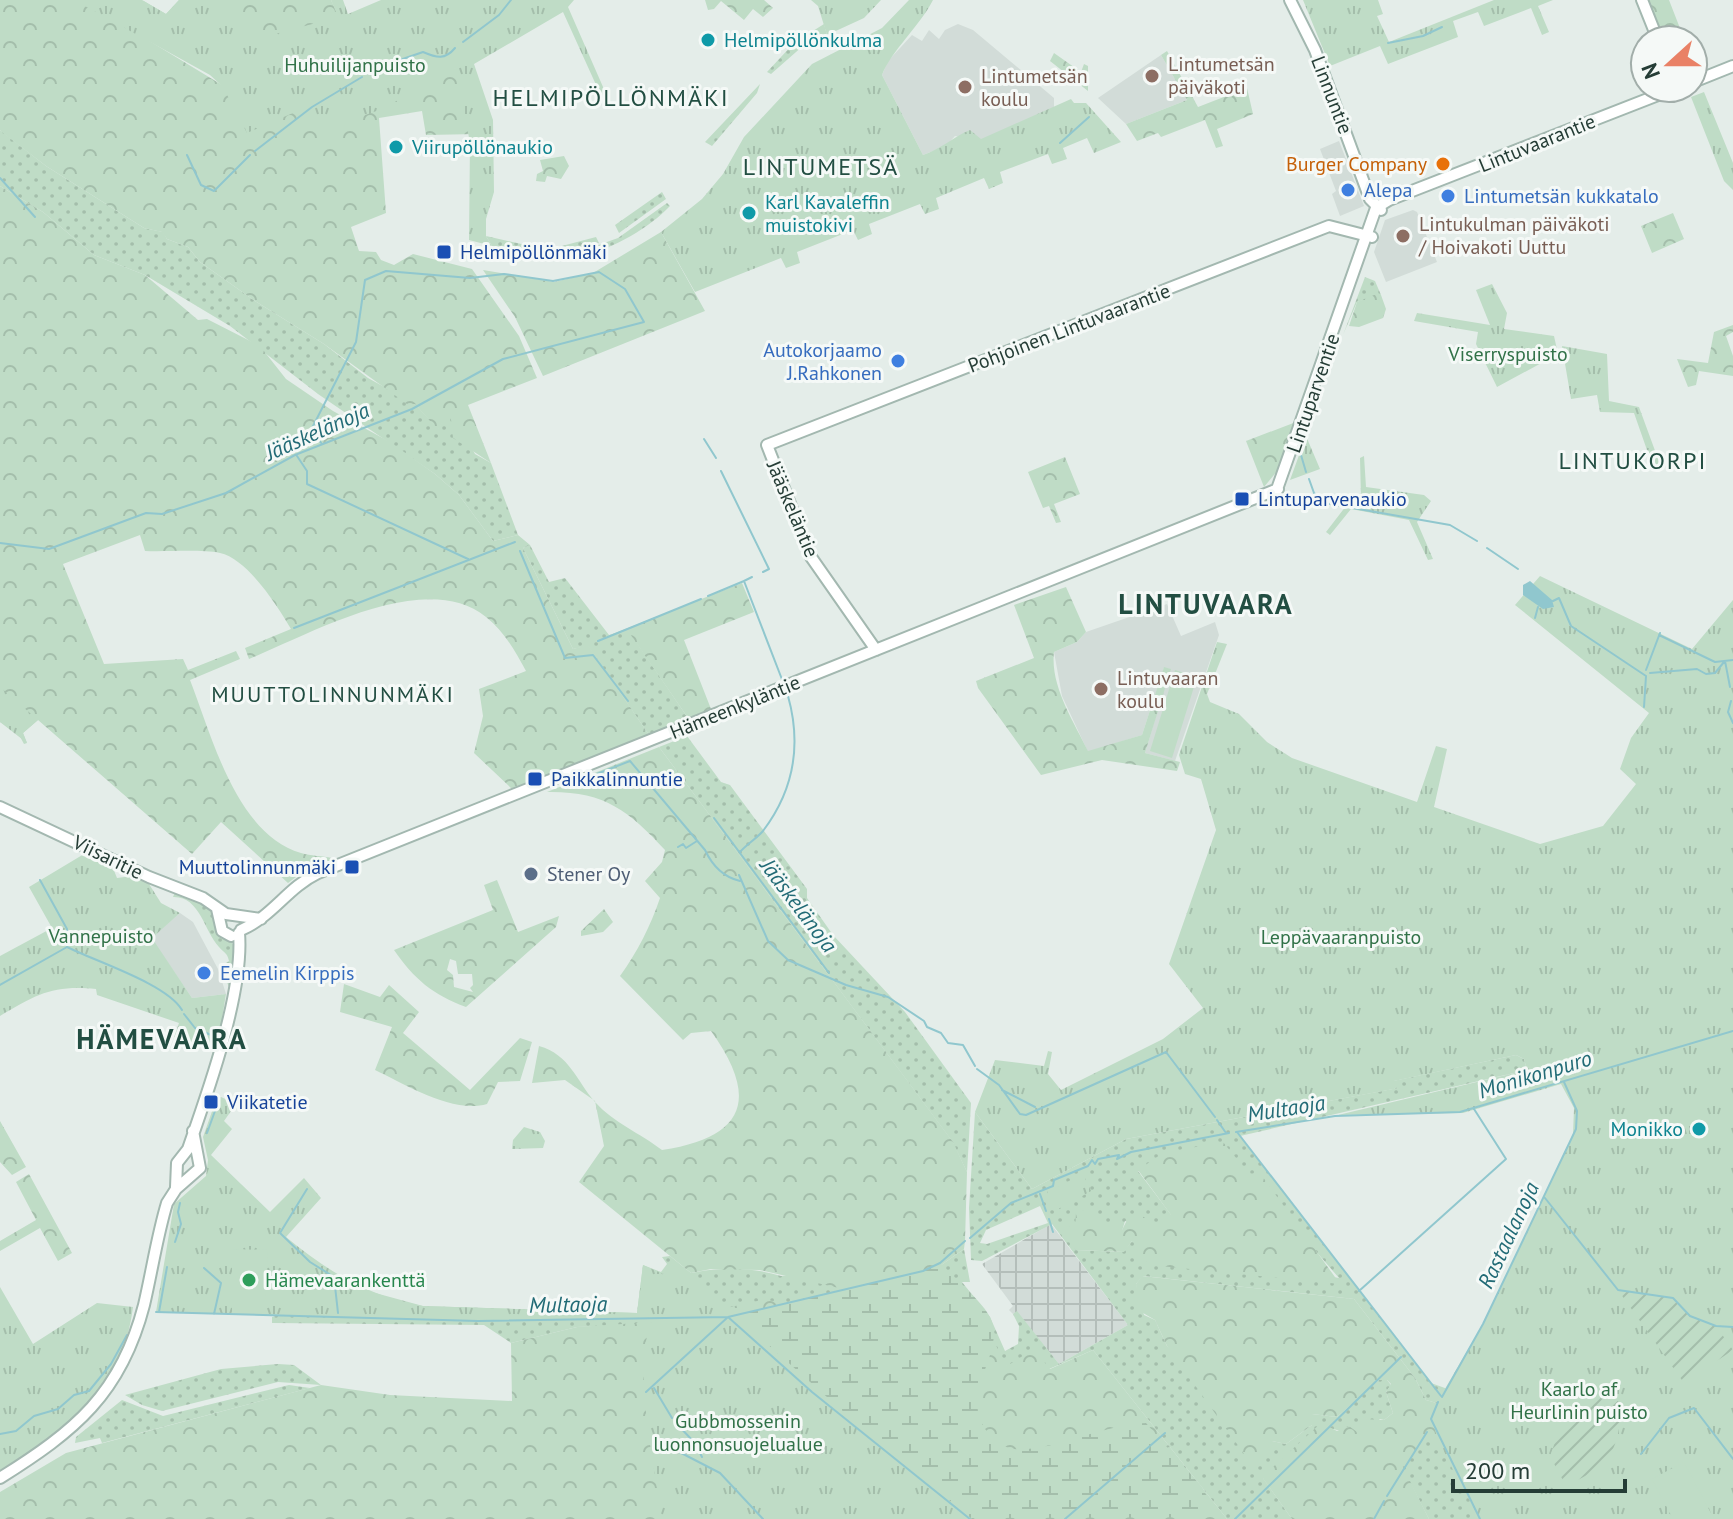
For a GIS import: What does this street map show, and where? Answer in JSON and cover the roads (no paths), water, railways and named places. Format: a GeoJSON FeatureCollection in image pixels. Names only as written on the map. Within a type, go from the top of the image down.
{"type":"FeatureCollection","features":[{"type":"Feature","properties":{"kind":"street","name":"Linnuntie"},"geometry":{"type":"LineString","coordinates":[[1290,0],[1315,50],[1368,192],[1380,207]]}},
{"type":"Feature","properties":{"kind":"street"},"geometry":{"type":"LineString","coordinates":[[1642,0],[1652,24]]}},
{"type":"Feature","properties":{"kind":"street"},"geometry":{"type":"LineString","coordinates":[[1709,76],[1733,66]]}},
{"type":"Feature","properties":{"kind":"street","name":"Lintuvaarantie"},"geometry":{"type":"LineString","coordinates":[[1380,207],[1636,104]]}},
{"type":"Feature","properties":{"kind":"street","name":"Lintuparventie"},"geometry":{"type":"LineString","coordinates":[[1278,489],[1380,207]]}},
{"type":"Feature","properties":{"kind":"street","name":"Pohjoinen Lintuvaarantie"},"geometry":{"type":"LineString","coordinates":[[767,445],[1323,228],[1335,225],[1369,237]]}},
{"type":"Feature","properties":{"kind":"street","name":"Jääskeläntie"},"geometry":{"type":"LineString","coordinates":[[767,445],[811,557],[876,650]]}},
{"type":"Feature","properties":{"kind":"street","name":"Hämeenkyläntie"},"geometry":{"type":"LineString","coordinates":[[237,933],[263,919],[295,887],[318,873],[1278,489]]}},
{"type":"Feature","properties":{"kind":"street","name":"Viisaritie"},"geometry":{"type":"LineString","coordinates":[[0,807],[149,877],[203,898],[229,917]]}},
{"type":"Feature","properties":{"kind":"street"},"geometry":{"type":"LineString","coordinates":[[229,917],[263,919]]}},
{"type":"Feature","properties":{"kind":"street"},"geometry":{"type":"LineString","coordinates":[[176,1189],[177,1161],[184,1154],[193,1131],[225,1036],[240,951],[237,933],[229,917]]}},
{"type":"Feature","properties":{"kind":"street"},"geometry":{"type":"LineString","coordinates":[[229,917],[222,931],[237,933]]}},
{"type":"Feature","properties":{"kind":"street"},"geometry":{"type":"LineString","coordinates":[[0,1478],[69,1432],[99,1402],[120,1371],[140,1317],[167,1203],[176,1189],[200,1168],[193,1131]]}},
{"type":"Feature","properties":{"kind":"street"},"geometry":{"type":"LineString","coordinates":[[184,1154],[198,1159]]}},
{"type":"Feature","properties":{"kind":"street"},"geometry":{"type":"LineString","coordinates":[[179,1172],[191,1177]]}},
{"type":"Feature","properties":{"kind":"water"},"geometry":{"type":"Polygon","coordinates":[[[1530,581],[1552,600],[1554,607],[1543,609],[1523,595],[1523,585],[1530,581]]]}},
{"type":"Feature","properties":{"kind":"waterway"},"geometry":{"type":"LineString","coordinates":[[463,42],[499,15],[511,0]]}},
{"type":"Feature","properties":{"kind":"waterway"},"geometry":{"type":"LineString","coordinates":[[1388,43],[1423,36],[1442,27]]}},
{"type":"Feature","properties":{"kind":"waterway"},"geometry":{"type":"LineString","coordinates":[[368,71],[423,52],[444,56],[455,48]]}},
{"type":"Feature","properties":{"kind":"waterway"},"geometry":{"type":"LineString","coordinates":[[255,151],[312,107],[362,77]]}},
{"type":"Feature","properties":{"kind":"waterway"},"geometry":{"type":"LineString","coordinates":[[1060,143],[1089,117]]}},
{"type":"Feature","properties":{"kind":"waterway"},"geometry":{"type":"LineString","coordinates":[[187,155],[201,185],[214,191],[250,155]]}},
{"type":"Feature","properties":{"kind":"waterway"},"geometry":{"type":"LineString","coordinates":[[0,178],[35,217]]}},
{"type":"Feature","properties":{"kind":"waterway","name":"Jääskelänoja"},"geometry":{"type":"LineString","coordinates":[[0,543],[49,549],[146,513],[162,514],[226,493],[295,455],[412,409],[503,359],[644,322],[625,289],[599,272],[553,281],[504,274],[470,278],[386,271],[365,280],[356,342],[311,430],[322,444]]}},
{"type":"Feature","properties":{"kind":"waterway","name":"Jääskelänoja"},"geometry":{"type":"LineString","coordinates":[[704,439],[716,458]]}},
{"type":"Feature","properties":{"kind":"waterway"},"geometry":{"type":"LineString","coordinates":[[1301,455],[1306,472]]}},
{"type":"Feature","properties":{"kind":"waterway"},"geometry":{"type":"LineString","coordinates":[[297,456],[307,471],[307,484],[468,559]]}},
{"type":"Feature","properties":{"kind":"waterway","name":"Jääskelänoja"},"geometry":{"type":"LineString","coordinates":[[721,471],[769,569],[763,572]]}},
{"type":"Feature","properties":{"kind":"waterway"},"geometry":{"type":"LineString","coordinates":[[1309,479],[1314,493],[1324,503],[1450,525],[1477,541]]}},
{"type":"Feature","properties":{"kind":"waterway"},"geometry":{"type":"LineString","coordinates":[[294,628],[515,542]]}},
{"type":"Feature","properties":{"kind":"waterway"},"geometry":{"type":"LineString","coordinates":[[1487,548],[1518,569]]}},
{"type":"Feature","properties":{"kind":"waterway"},"geometry":{"type":"LineString","coordinates":[[520,551],[565,658],[593,655],[628,701]]}},
{"type":"Feature","properties":{"kind":"waterway","name":"Jääskelänoja"},"geometry":{"type":"LineString","coordinates":[[752,577],[744,581],[783,682]]}},
{"type":"Feature","properties":{"kind":"waterway"},"geometry":{"type":"LineString","coordinates":[[708,596],[744,581]]}},
{"type":"Feature","properties":{"kind":"waterway"},"geometry":{"type":"LineString","coordinates":[[1553,601],[1559,598],[1571,626],[1646,676],[1644,707]]}},
{"type":"Feature","properties":{"kind":"waterway"},"geometry":{"type":"LineString","coordinates":[[598,641],[701,599]]}},
{"type":"Feature","properties":{"kind":"waterway"},"geometry":{"type":"LineString","coordinates":[[1535,618],[1538,607]]}},
{"type":"Feature","properties":{"kind":"waterway"},"geometry":{"type":"LineString","coordinates":[[1646,670],[1660,633]]}},
{"type":"Feature","properties":{"kind":"waterway"},"geometry":{"type":"LineString","coordinates":[[1659,635],[1715,662],[1733,660]]}},
{"type":"Feature","properties":{"kind":"waterway"},"geometry":{"type":"LineString","coordinates":[[1725,661],[1730,687]]}},
{"type":"Feature","properties":{"kind":"waterway"},"geometry":{"type":"LineString","coordinates":[[1650,673],[1697,669],[1706,674],[1715,673],[1724,662]]}},
{"type":"Feature","properties":{"kind":"waterway","name":"Jääskelänoja"},"geometry":{"type":"LineString","coordinates":[[740,852],[763,831],[782,800],[788,783],[794,750],[788,696]]}},
{"type":"Feature","properties":{"kind":"waterway"},"geometry":{"type":"LineString","coordinates":[[1731,701],[1728,712],[1733,723]]}},
{"type":"Feature","properties":{"kind":"waterway"},"geometry":{"type":"LineString","coordinates":[[589,777],[630,761],[715,865],[728,877],[740,881]]}},
{"type":"Feature","properties":{"kind":"waterway"},"geometry":{"type":"LineString","coordinates":[[573,783],[584,779]]}},
{"type":"Feature","properties":{"kind":"waterway","name":"Jääskelänoja"},"geometry":{"type":"LineString","coordinates":[[714,818],[829,973]]}},
{"type":"Feature","properties":{"kind":"waterway"},"geometry":{"type":"LineString","coordinates":[[678,847],[683,844],[686,848],[697,841]]}},
{"type":"Feature","properties":{"kind":"waterway","name":"Jääskelänoja"},"geometry":{"type":"LineString","coordinates":[[739,875],[768,941],[788,960],[846,985],[888,997],[924,1021],[927,1027],[941,1033],[948,1043],[963,1045],[975,1066]]}},
{"type":"Feature","properties":{"kind":"waterway"},"geometry":{"type":"LineString","coordinates":[[40,880],[67,929],[67,946]]}},
{"type":"Feature","properties":{"kind":"waterway"},"geometry":{"type":"LineString","coordinates":[[0,985],[67,947],[162,991],[182,1010]]}},
{"type":"Feature","properties":{"kind":"waterway"},"geometry":{"type":"LineString","coordinates":[[184,1014],[195,1028],[211,1035],[213,1046]]}},
{"type":"Feature","properties":{"kind":"waterway","name":"Monikonpuro"},"geometry":{"type":"LineString","coordinates":[[1236,1132],[1335,1116],[1460,1112],[1733,1031]]}},
{"type":"Feature","properties":{"kind":"waterway","name":"Jääskelänoja"},"geometry":{"type":"LineString","coordinates":[[977,1069],[999,1085],[1020,1114],[1026,1115],[1166,1052],[1215,1117]]}},
{"type":"Feature","properties":{"kind":"waterway","name":"Rastaalanoja"},"geometry":{"type":"LineString","coordinates":[[1442,1397],[1483,1324],[1576,1129],[1577,1111],[1564,1082]]}},
{"type":"Feature","properties":{"kind":"waterway"},"geometry":{"type":"LineString","coordinates":[[1002,1090],[1035,1107]]}},
{"type":"Feature","properties":{"kind":"waterway"},"geometry":{"type":"LineString","coordinates":[[207,1133],[219,1100]]}},
{"type":"Feature","properties":{"kind":"waterway"},"geometry":{"type":"LineString","coordinates":[[1359,1291],[1506,1159],[1474,1109]]}},
{"type":"Feature","properties":{"kind":"waterway","name":"Jääskelänoja"},"geometry":{"type":"LineString","coordinates":[[1217,1120],[1226,1133]]}},
{"type":"Feature","properties":{"kind":"waterway"},"geometry":{"type":"LineString","coordinates":[[1237,1132],[1441,1396]]}},
{"type":"Feature","properties":{"kind":"waterway","name":"Multaoja"},"geometry":{"type":"LineString","coordinates":[[970,1238],[1011,1203],[1053,1186],[1054,1180],[1088,1166],[1092,1160],[1095,1164],[1098,1159],[1119,1155],[1117,1159],[1131,1152],[1229,1133]]}},
{"type":"Feature","properties":{"kind":"waterway"},"geometry":{"type":"LineString","coordinates":[[307,1189],[280,1233],[310,1262],[334,1277],[338,1313]]}},
{"type":"Feature","properties":{"kind":"waterway"},"geometry":{"type":"LineString","coordinates":[[1040,1194],[1046,1211]]}},
{"type":"Feature","properties":{"kind":"waterway"},"geometry":{"type":"LineString","coordinates":[[1545,1198],[1618,1290],[1673,1298],[1690,1316],[1716,1326],[1733,1327]]}},
{"type":"Feature","properties":{"kind":"waterway"},"geometry":{"type":"LineString","coordinates":[[175,1242],[181,1224],[178,1212],[180,1203]]}},
{"type":"Feature","properties":{"kind":"waterway"},"geometry":{"type":"LineString","coordinates":[[1049,1219],[1053,1232]]}},
{"type":"Feature","properties":{"kind":"waterway","name":"Multaoja"},"geometry":{"type":"LineString","coordinates":[[156,1312],[478,1321],[728,1317],[923,1271],[940,1263],[965,1241]]}},
{"type":"Feature","properties":{"kind":"waterway"},"geometry":{"type":"LineString","coordinates":[[159,1312],[167,1267]]}},
{"type":"Feature","properties":{"kind":"waterway"},"geometry":{"type":"LineString","coordinates":[[204,1268],[221,1283],[214,1314]]}},
{"type":"Feature","properties":{"kind":"waterway"},"geometry":{"type":"LineString","coordinates":[[646,1392],[728,1317],[812,1392],[970,1519]]}},
{"type":"Feature","properties":{"kind":"waterway","name":"Multaoja"},"geometry":{"type":"LineString","coordinates":[[0,1434],[16,1431],[34,1416],[58,1409],[74,1395],[89,1391],[111,1364],[127,1335]]}},
{"type":"Feature","properties":{"kind":"waterway"},"geometry":{"type":"LineString","coordinates":[[1235,1519],[1401,1357]]}},
{"type":"Feature","properties":{"kind":"waterway"},"geometry":{"type":"LineString","coordinates":[[654,1388],[672,1418]]}},
{"type":"Feature","properties":{"kind":"waterway","name":"Rastaalanoja"},"geometry":{"type":"LineString","coordinates":[[1438,1402],[1431,1419],[1480,1519]]}},
{"type":"Feature","properties":{"kind":"waterway"},"geometry":{"type":"LineString","coordinates":[[1641,1454],[1669,1418],[1694,1408],[1733,1459]]}},
{"type":"Feature","properties":{"kind":"waterway"},"geometry":{"type":"LineString","coordinates":[[675,1422],[693,1441]]}},
{"type":"Feature","properties":{"kind":"waterway"},"geometry":{"type":"LineString","coordinates":[[1387,1496],[1427,1432]]}},
{"type":"Feature","properties":{"kind":"waterway"},"geometry":{"type":"LineString","coordinates":[[1065,1519],[1165,1433]]}},
{"type":"Feature","properties":{"kind":"waterway"},"geometry":{"type":"LineString","coordinates":[[656,1440],[720,1473],[763,1519]]}},
{"type":"Feature","properties":{"kind":"waterway"},"geometry":{"type":"LineString","coordinates":[[696,1445],[702,1457]]}},
{"type":"Feature","properties":{"kind":"waterway"},"geometry":{"type":"LineString","coordinates":[[1374,1519],[1384,1501]]}},
{"type":"Feature","properties":{"kind":"place","name":"Helmipöllönkulma"},"geometry":{"type":"Point","coordinates":[708,40]}},
{"type":"Feature","properties":{"kind":"place","name":"Lintumetsän päiväkoti"},"geometry":{"type":"Point","coordinates":[1152,76]}},
{"type":"Feature","properties":{"kind":"place","name":"Lintumetsän koulu"},"geometry":{"type":"Point","coordinates":[965,87]}},
{"type":"Feature","properties":{"kind":"place","name":"Viirupöllönaukio"},"geometry":{"type":"Point","coordinates":[396,147]}},
{"type":"Feature","properties":{"kind":"place","name":"Burger Company"},"geometry":{"type":"Point","coordinates":[1443,164]}},
{"type":"Feature","properties":{"kind":"place","name":"Alepa"},"geometry":{"type":"Point","coordinates":[1348,190]}},
{"type":"Feature","properties":{"kind":"place","name":"Lintumetsän kukkatalo"},"geometry":{"type":"Point","coordinates":[1448,196]}},
{"type":"Feature","properties":{"kind":"place","name":"Karl Kavaleffin muistokivi"},"geometry":{"type":"Point","coordinates":[749,213]}},
{"type":"Feature","properties":{"kind":"place","name":"Lintukulman päiväkoti / Hoivakoti Uuttu"},"geometry":{"type":"Point","coordinates":[1403,236]}},
{"type":"Feature","properties":{"kind":"place","name":"Helmipöllönmäki"},"geometry":{"type":"Point","coordinates":[444,252]}},
{"type":"Feature","properties":{"kind":"place","name":"Autokorjaamo J.Rahkonen"},"geometry":{"type":"Point","coordinates":[898,361]}},
{"type":"Feature","properties":{"kind":"place","name":"Lintuparvenaukio"},"geometry":{"type":"Point","coordinates":[1242,499]}},
{"type":"Feature","properties":{"kind":"place","name":"Lintuvaaran koulu"},"geometry":{"type":"Point","coordinates":[1101,689]}},
{"type":"Feature","properties":{"kind":"place","name":"Paikkalinnuntie"},"geometry":{"type":"Point","coordinates":[535,779]}},
{"type":"Feature","properties":{"kind":"place","name":"Muuttolinnunmäki"},"geometry":{"type":"Point","coordinates":[352,867]}},
{"type":"Feature","properties":{"kind":"place","name":"Stener Oy"},"geometry":{"type":"Point","coordinates":[531,874]}},
{"type":"Feature","properties":{"kind":"place","name":"Eemelin Kirppis"},"geometry":{"type":"Point","coordinates":[204,973]}},
{"type":"Feature","properties":{"kind":"place","name":"Viikatetie"},"geometry":{"type":"Point","coordinates":[211,1102]}},
{"type":"Feature","properties":{"kind":"place","name":"Monikko"},"geometry":{"type":"Point","coordinates":[1699,1129]}},
{"type":"Feature","properties":{"kind":"place","name":"Hämevaarankenttä"},"geometry":{"type":"Point","coordinates":[249,1280]}},
{"type":"Feature","properties":{"kind":"district","name":"HELMIPÖLLÖNMÄKI"},"geometry":{"type":"Point","coordinates":[611,97]}},
{"type":"Feature","properties":{"kind":"district","name":"LINTUMETSÄ"},"geometry":{"type":"Point","coordinates":[821,166]}},
{"type":"Feature","properties":{"kind":"district","name":"LINTUKORPI"},"geometry":{"type":"Point","coordinates":[1633,460]}},
{"type":"Feature","properties":{"kind":"district","name":"LINTUVAARA"},"geometry":{"type":"Point","coordinates":[1206,603]}},
{"type":"Feature","properties":{"kind":"district","name":"MUUTTOLINNUNMÄKI"},"geometry":{"type":"Point","coordinates":[333,694]}},
{"type":"Feature","properties":{"kind":"district","name":"HÄMEVAARA"},"geometry":{"type":"Point","coordinates":[162,1038]}},
{"type":"Feature","properties":{"kind":"park label","name":"Huhuilijanpuisto"},"geometry":{"type":"Point","coordinates":[355,65]}},
{"type":"Feature","properties":{"kind":"park label","name":"Viserryspuisto"},"geometry":{"type":"Point","coordinates":[1508,354]}},
{"type":"Feature","properties":{"kind":"park label","name":"Vannepuisto"},"geometry":{"type":"Point","coordinates":[101,936]}},
{"type":"Feature","properties":{"kind":"park label","name":"Leppävaaranpuisto"},"geometry":{"type":"Point","coordinates":[1341,937]}},
{"type":"Feature","properties":{"kind":"park label","name":"Kaarlo af Heurlinin puisto"},"geometry":{"type":"Point","coordinates":[1579,1400]}},
{"type":"Feature","properties":{"kind":"park label","name":"Gubbmossenin luonnonsuojelualue"},"geometry":{"type":"Point","coordinates":[738,1432]}}]}
